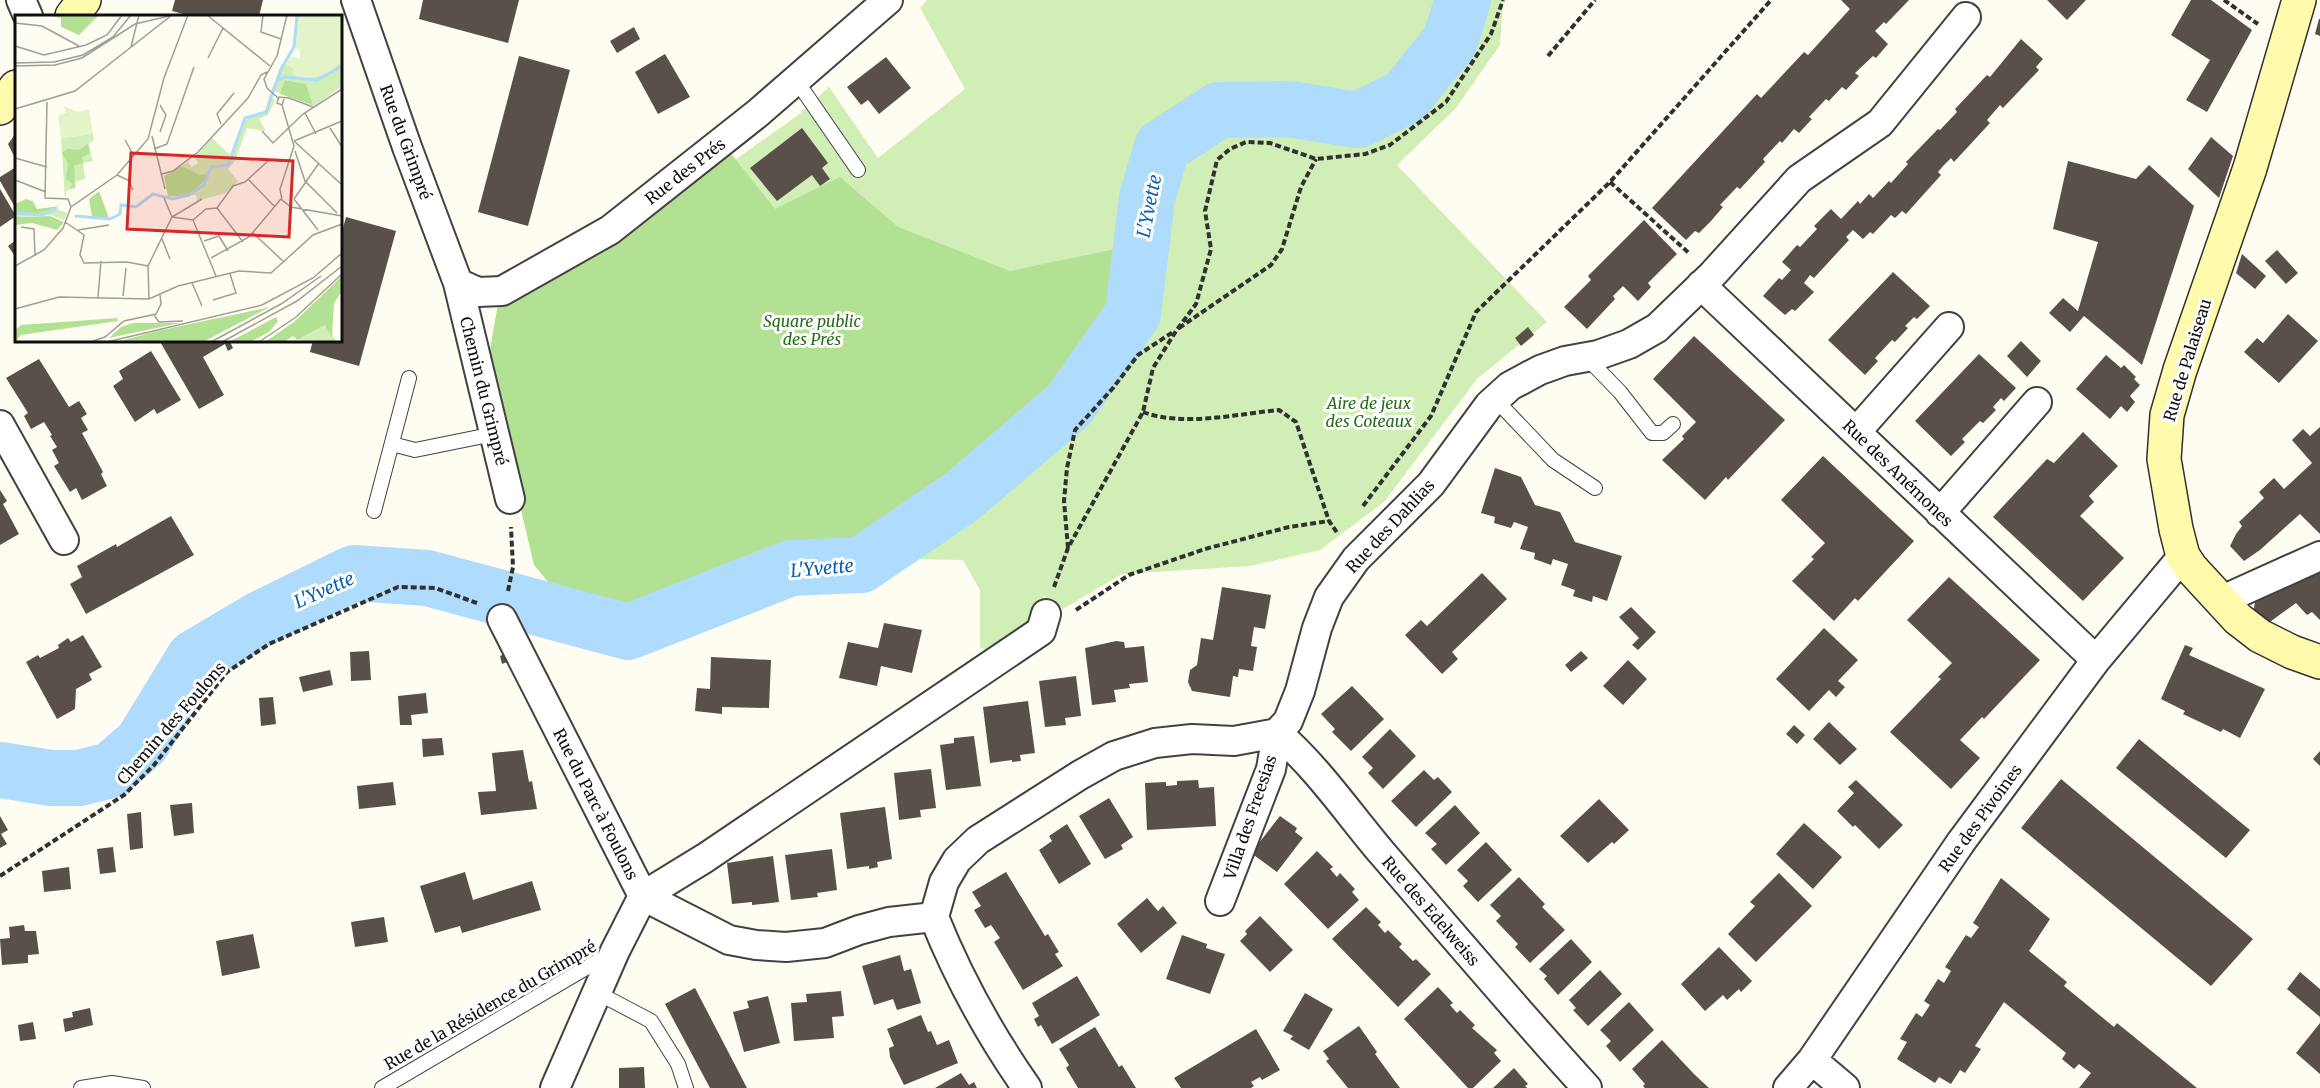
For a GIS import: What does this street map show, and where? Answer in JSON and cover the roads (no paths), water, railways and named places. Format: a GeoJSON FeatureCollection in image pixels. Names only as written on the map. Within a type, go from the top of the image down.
{"type":"FeatureCollection","features":[{"type":"Feature","properties":{"kind":"street"},"geometry":{"type":"LineString","coordinates":[[21,0],[28,15]]}},
{"type":"Feature","properties":{"kind":"street"},"geometry":{"type":"LineString","coordinates":[[73,15],[84,0]]}},
{"type":"Feature","properties":{"kind":"street","name":"Rue du Grimpré"},"geometry":{"type":"LineString","coordinates":[[356,0],[407,147],[458,283]]}},
{"type":"Feature","properties":{"kind":"street","name":"Rue des Prés"},"geometry":{"type":"LineString","coordinates":[[458,283],[478,292],[502,291],[610,230],[760,112],[888,0]]}},
{"type":"Feature","properties":{"kind":"street","name":"Rue de Palaiseau"},"geometry":{"type":"LineString","coordinates":[[2299,0],[2250,168],[2180,370],[2167,415],[2164,459],[2170,503],[2183,556],[2191,568],[2220,601],[2260,636],[2292,652],[2320,662]]}},
{"type":"Feature","properties":{"kind":"street","name":"Rue des Dahlias"},"geometry":{"type":"LineString","coordinates":[[1277,733],[1288,721],[1300,691],[1317,628],[1329,597],[1356,559],[1431,484],[1489,405],[1510,386],[1540,370],[1629,344],[1657,328],[1707,280],[1799,179],[1880,123],[1966,17]]}},
{"type":"Feature","properties":{"kind":"street"},"geometry":{"type":"LineString","coordinates":[[0,108],[15,88]]}},
{"type":"Feature","properties":{"kind":"street","name":"Rue des Anémones"},"geometry":{"type":"LineString","coordinates":[[1707,280],[1856,432],[2096,660]]}},
{"type":"Feature","properties":{"kind":"street","name":"Chemin du Grimpré"},"geometry":{"type":"LineString","coordinates":[[458,283],[510,499]]}},
{"type":"Feature","properties":{"kind":"street"},"geometry":{"type":"LineString","coordinates":[[1856,432],[1949,327]]}},
{"type":"Feature","properties":{"kind":"street"},"geometry":{"type":"LineString","coordinates":[[1940,513],[2037,402]]}},
{"type":"Feature","properties":{"kind":"street"},"geometry":{"type":"LineString","coordinates":[[0,425],[64,540]]}},
{"type":"Feature","properties":{"kind":"street","name":"Rue des Pivoines"},"geometry":{"type":"LineString","coordinates":[[1788,1088],[1812,1060],[1961,842],[2096,660],[2183,556]]}},
{"type":"Feature","properties":{"kind":"street"},"geometry":{"type":"LineString","coordinates":[[2220,601],[2320,556]]}},
{"type":"Feature","properties":{"kind":"street"},"geometry":{"type":"LineString","coordinates":[[643,897],[705,858],[1041,631],[1046,614]]}},
{"type":"Feature","properties":{"kind":"street","name":"Rue du Parc à Foulons"},"geometry":{"type":"LineString","coordinates":[[502,619],[643,897],[615,951],[555,1088]]}},
{"type":"Feature","properties":{"kind":"street"},"geometry":{"type":"LineString","coordinates":[[1027,1088],[973,1000],[934,917],[944,882],[957,860],[978,840],[1114,756],[1155,744],[1192,739],[1234,741],[1277,733]]}},
{"type":"Feature","properties":{"kind":"street","name":"Villa des Freesias"},"geometry":{"type":"LineString","coordinates":[[1220,901],[1271,769],[1277,733]]}},
{"type":"Feature","properties":{"kind":"street","name":"Rue des Edelweiss"},"geometry":{"type":"LineString","coordinates":[[1277,733],[1298,751],[1471,958],[1587,1088]]}},
{"type":"Feature","properties":{"kind":"street"},"geometry":{"type":"LineString","coordinates":[[643,897],[729,940],[766,946],[786,947],[825,943],[889,922],[934,917]]}},
{"type":"Feature","properties":{"kind":"street"},"geometry":{"type":"LineString","coordinates":[[1812,1060],[1845,1088]]}},
{"type":"Feature","properties":{"kind":"lane"},"geometry":{"type":"LineString","coordinates":[[796,80],[858,171]]}},
{"type":"Feature","properties":{"kind":"lane"},"geometry":{"type":"LineString","coordinates":[[1586,357],[1620,392],[1652,433],[1663,433],[1673,424]]}},
{"type":"Feature","properties":{"kind":"lane"},"geometry":{"type":"LineString","coordinates":[[374,511],[409,378]]}},
{"type":"Feature","properties":{"kind":"lane"},"geometry":{"type":"LineString","coordinates":[[1495,399],[1553,460],[1595,488]]}},
{"type":"Feature","properties":{"kind":"lane"},"geometry":{"type":"LineString","coordinates":[[392,444],[414,450],[494,434]]}},
{"type":"Feature","properties":{"kind":"lane","name":"Rue de la Résidence du Grimpré"},"geometry":{"type":"LineString","coordinates":[[382,1088],[615,951]]}},
{"type":"Feature","properties":{"kind":"lane"},"geometry":{"type":"LineString","coordinates":[[597,992],[651,1021],[678,1064],[686,1088]]}},
{"type":"Feature","properties":{"kind":"lane"},"geometry":{"type":"LineString","coordinates":[[81,1088],[112,1083],[143,1088]]}},
{"type":"Feature","properties":{"kind":"waterway","name":"L'Yvette"},"geometry":{"type":"LineString","coordinates":[[0,770],[51,778],[79,778],[111,770],[142,743],[194,658],[260,619],[354,573],[427,578],[628,632],[791,568],[861,565],[961,497],[1069,405],[1133,314],[1147,198],[1162,147],[1219,110],[1289,109],[1358,120],[1405,97],[1450,41],[1463,0]]}},
{"type":"Feature","properties":{"kind":"park label","name":"Square public des Prés"},"geometry":{"type":"Point","coordinates":[812,330]}},
{"type":"Feature","properties":{"kind":"park label","name":"Aire de jeux des Coteaux"},"geometry":{"type":"Point","coordinates":[1369,412]}}]}
